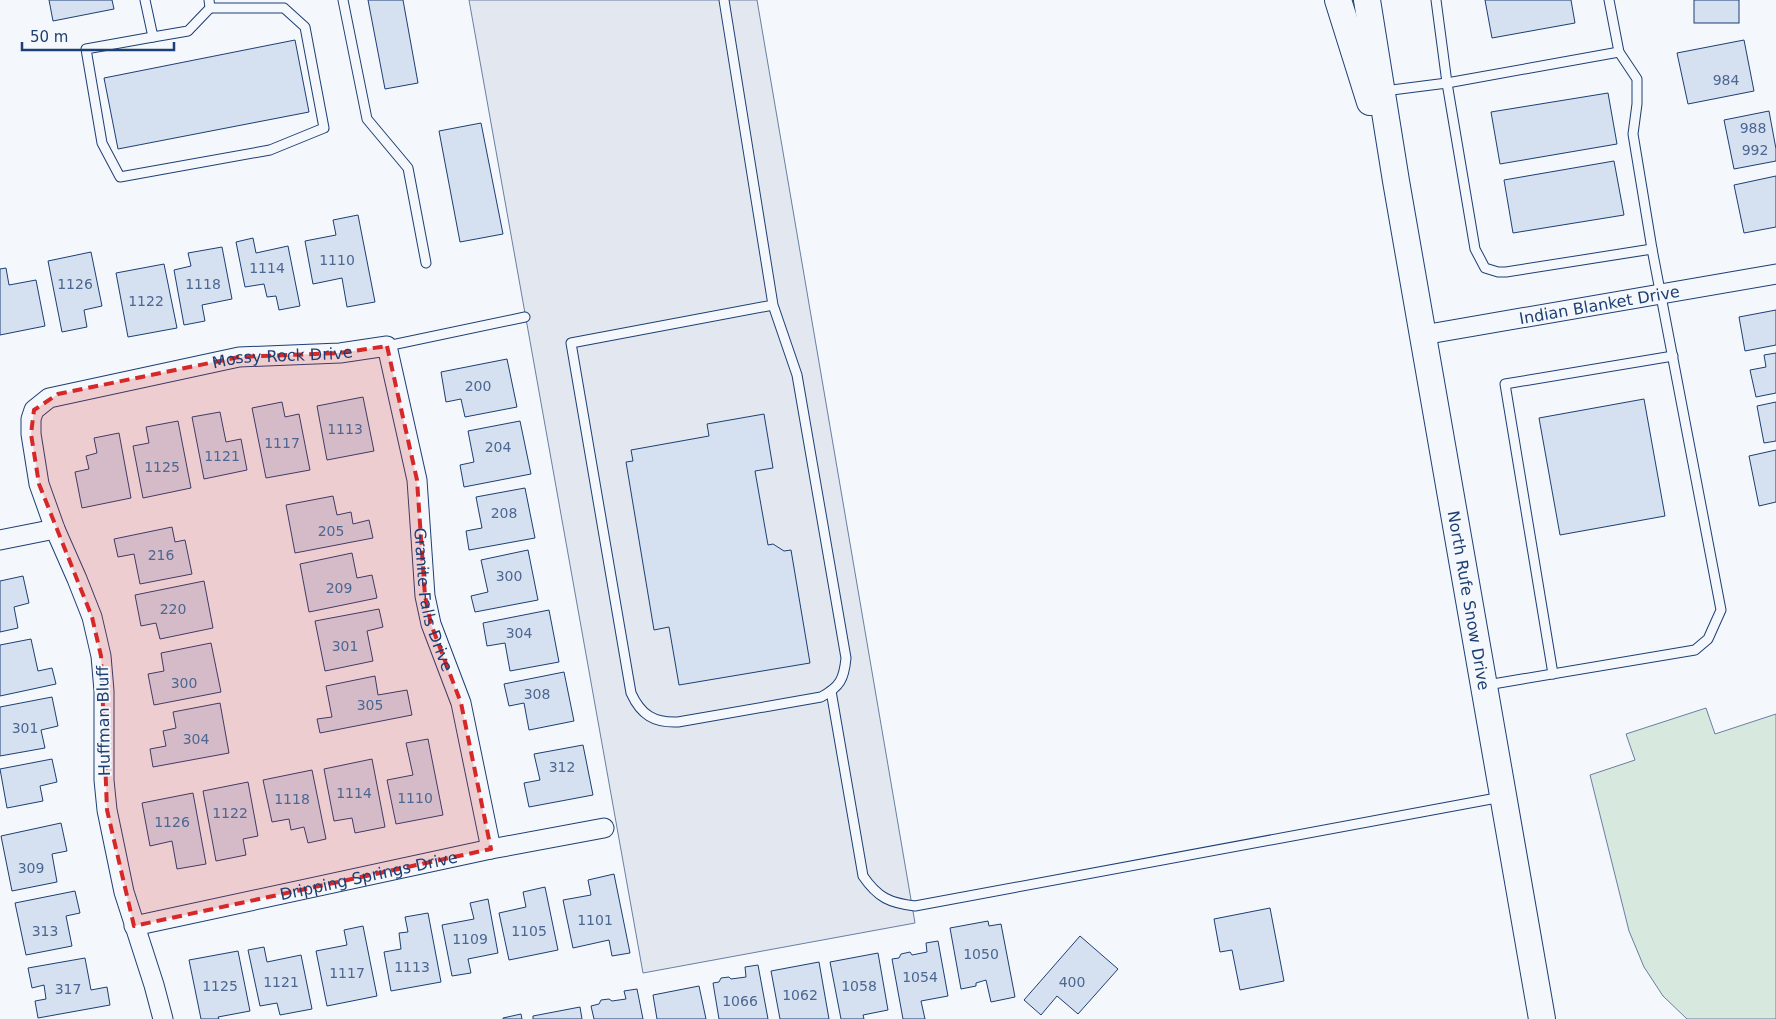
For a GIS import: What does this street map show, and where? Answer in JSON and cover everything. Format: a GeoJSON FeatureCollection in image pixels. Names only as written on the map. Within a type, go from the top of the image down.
{"type":"FeatureCollection","features":[{"type":"Feature","properties":{"kind":"main road","name":"North Rufe Snow Drive"},"geometry":{"type":"LineString","coordinates":[[1338,0],[1396,181]]}},
{"type":"Feature","properties":{"kind":"main road","name":"North Rufe Snow Drive"},"geometry":{"type":"LineString","coordinates":[[1367,0],[1396,181],[1542,1019]]}},
{"type":"Feature","properties":{"kind":"street","name":"Indian Blanket Drive"},"geometry":{"type":"LineString","coordinates":[[1423,335],[1776,274]]}},
{"type":"Feature","properties":{"kind":"street","name":"Mossy Rock Drive"},"geometry":{"type":"LineString","coordinates":[[42,402],[58,394],[239,357],[340,353],[388,346]]}},
{"type":"Feature","properties":{"kind":"street","name":"Granite Falls Drive"},"geometry":{"type":"LineString","coordinates":[[388,346],[417,480],[425,596],[431,624],[461,703],[491,849]]}},
{"type":"Feature","properties":{"kind":"street","name":"Huffman Bluff"},"geometry":{"type":"LineString","coordinates":[[42,402],[34,410],[31,434],[39,484],[55,529],[92,617],[101,656],[104,691],[104,780],[107,810],[124,892],[163,1019]]}},
{"type":"Feature","properties":{"kind":"street"},"geometry":{"type":"LineString","coordinates":[[0,540],[55,529]]}},
{"type":"Feature","properties":{"kind":"street","name":"Dripping Springs Drive"},"geometry":{"type":"LineString","coordinates":[[134,926],[491,849],[604,828]]}},
{"type":"Feature","properties":{"kind":"lane"},"geometry":{"type":"LineString","coordinates":[[145,0],[153,37]]}},
{"type":"Feature","properties":{"kind":"lane"},"geometry":{"type":"LineString","coordinates":[[343,0],[367,120],[408,168],[426,263]]}},
{"type":"Feature","properties":{"kind":"lane"},"geometry":{"type":"LineString","coordinates":[[724,0],[773,305],[797,376],[846,658],[845,671],[840,683],[821,697],[678,722],[665,722],[654,719],[644,713],[636,704],[629,683],[571,343],[773,305]]}},
{"type":"Feature","properties":{"kind":"lane"},"geometry":{"type":"LineString","coordinates":[[1436,0],[1447,82],[1475,249],[1485,268],[1506,272],[1652,248]]}},
{"type":"Feature","properties":{"kind":"lane"},"geometry":{"type":"LineString","coordinates":[[1484,686],[1695,650],[1708,639],[1721,610],[1652,248],[1633,134],[1637,104],[1637,79],[1619,52],[1609,0]]}},
{"type":"Feature","properties":{"kind":"lane"},"geometry":{"type":"LineString","coordinates":[[209,4],[284,8],[306,28],[324,128],[270,150],[120,177],[102,143],[86,49],[188,30],[209,4]]}},
{"type":"Feature","properties":{"kind":"lane"},"geometry":{"type":"LineString","coordinates":[[1382,92],[1619,52]]}},
{"type":"Feature","properties":{"kind":"lane","name":"Mossy Rock Drive"},"geometry":{"type":"LineString","coordinates":[[388,346],[525,317]]}},
{"type":"Feature","properties":{"kind":"lane"},"geometry":{"type":"LineString","coordinates":[[1553,674],[1505,384],[1673,356]]}},
{"type":"Feature","properties":{"kind":"lane"},"geometry":{"type":"LineString","coordinates":[[831,691],[863,876],[872,890],[886,899],[900,904],[915,906],[1504,796]]}},
{"type":"Feature","properties":{"kind":"highlighted area"},"geometry":{"type":"Polygon","coordinates":[[[387,346],[417,480],[425,596],[431,624],[461,703],[491,849],[134,926],[107,810],[101,656],[92,617],[39,484],[31,434],[34,410],[58,394],[239,357],[340,353],[387,346]]]}},
{"type":"Feature","properties":{"kind":"shaded area"},"geometry":{"type":"Polygon","coordinates":[[[469,0],[757,0],[915,923],[643,973],[469,0]]]}},
{"type":"Feature","properties":{"kind":"shaded area"},"geometry":{"type":"Polygon","coordinates":[[[1706,708],[1715,734],[1776,714],[1776,1019],[1687,1019],[1663,996],[1644,967],[1629,931],[1590,775],[1635,760],[1626,734],[1706,708]]]}},
{"type":"Feature","properties":{"kind":"building"},"geometry":{"type":"Polygon","coordinates":[[[49,0],[112,0],[114,9],[53,21],[49,0]]]}},
{"type":"Feature","properties":{"kind":"building"},"geometry":{"type":"Polygon","coordinates":[[[368,0],[403,0],[418,83],[385,89],[368,0]]]}},
{"type":"Feature","properties":{"kind":"building"},"geometry":{"type":"Polygon","coordinates":[[[1485,0],[1571,0],[1575,23],[1492,38],[1485,0]]]}},
{"type":"Feature","properties":{"kind":"building"},"geometry":{"type":"Polygon","coordinates":[[[1694,0],[1739,0],[1739,23],[1694,23],[1694,0]]]}},
{"type":"Feature","properties":{"kind":"building"},"geometry":{"type":"Polygon","coordinates":[[[295,40],[309,112],[118,149],[104,78],[295,40]]]}},
{"type":"Feature","properties":{"kind":"building"},"geometry":{"type":"Polygon","coordinates":[[[1744,40],[1754,91],[1688,104],[1677,53],[1744,40]]]}},
{"type":"Feature","properties":{"kind":"building"},"geometry":{"type":"Polygon","coordinates":[[[1608,93],[1617,144],[1500,164],[1491,112],[1608,93]]]}},
{"type":"Feature","properties":{"kind":"building"},"geometry":{"type":"Polygon","coordinates":[[[1769,111],[1776,149],[1776,161],[1734,169],[1724,120],[1769,111]]]}},
{"type":"Feature","properties":{"kind":"building"},"geometry":{"type":"Polygon","coordinates":[[[481,123],[503,234],[460,242],[439,131],[481,123]]]}},
{"type":"Feature","properties":{"kind":"building"},"geometry":{"type":"Polygon","coordinates":[[[1614,161],[1624,215],[1513,233],[1504,180],[1614,161]]]}},
{"type":"Feature","properties":{"kind":"building"},"geometry":{"type":"Polygon","coordinates":[[[1776,176],[1776,227],[1744,233],[1734,185],[1776,176]]]}},
{"type":"Feature","properties":{"kind":"building"},"geometry":{"type":"Polygon","coordinates":[[[358,215],[375,302],[347,307],[342,278],[313,284],[305,241],[336,235],[333,220],[358,215]]]}},
{"type":"Feature","properties":{"kind":"building"},"geometry":{"type":"Polygon","coordinates":[[[253,238],[256,253],[288,246],[300,306],[279,310],[276,296],[267,297],[264,284],[245,287],[236,242],[253,238]]]}},
{"type":"Feature","properties":{"kind":"building"},"geometry":{"type":"Polygon","coordinates":[[[222,247],[232,299],[202,305],[205,321],[184,325],[174,270],[191,266],[188,253],[222,247]]]}},
{"type":"Feature","properties":{"kind":"building"},"geometry":{"type":"Polygon","coordinates":[[[91,252],[102,306],[84,310],[87,327],[62,332],[48,261],[91,252]]]}},
{"type":"Feature","properties":{"kind":"building"},"geometry":{"type":"Polygon","coordinates":[[[164,264],[177,328],[128,337],[116,273],[164,264]]]}},
{"type":"Feature","properties":{"kind":"building"},"geometry":{"type":"Polygon","coordinates":[[[6,268],[9,285],[36,280],[45,326],[0,335],[0,269],[6,268]]]}},
{"type":"Feature","properties":{"kind":"building"},"geometry":{"type":"Polygon","coordinates":[[[1776,310],[1776,345],[1745,351],[1739,317],[1776,310]]]}},
{"type":"Feature","properties":{"kind":"building"},"geometry":{"type":"Polygon","coordinates":[[[1776,353],[1776,393],[1756,397],[1750,370],[1766,367],[1764,355],[1776,353]]]}},
{"type":"Feature","properties":{"kind":"building"},"geometry":{"type":"Polygon","coordinates":[[[507,359],[517,407],[465,417],[461,399],[446,402],[441,372],[507,359]]]}},
{"type":"Feature","properties":{"kind":"building"},"geometry":{"type":"Polygon","coordinates":[[[363,397],[374,451],[327,460],[317,406],[363,397]]]}},
{"type":"Feature","properties":{"kind":"building"},"geometry":{"type":"Polygon","coordinates":[[[1644,399],[1665,516],[1560,535],[1539,418],[1644,399]]]}},
{"type":"Feature","properties":{"kind":"building"},"geometry":{"type":"Polygon","coordinates":[[[282,402],[285,417],[299,414],[310,470],[266,478],[252,408],[282,402]]]}},
{"type":"Feature","properties":{"kind":"building"},"geometry":{"type":"Polygon","coordinates":[[[1776,402],[1776,441],[1764,443],[1757,406],[1776,402]]]}},
{"type":"Feature","properties":{"kind":"building"},"geometry":{"type":"Polygon","coordinates":[[[220,412],[226,442],[241,439],[247,470],[204,479],[192,417],[220,412]]]}},
{"type":"Feature","properties":{"kind":"building"},"geometry":{"type":"Polygon","coordinates":[[[764,414],[773,468],[755,471],[768,545],[773,544],[784,551],[791,550],[810,663],[679,685],[669,627],[654,630],[626,462],[633,461],[631,450],[709,436],[707,424],[764,414]]]}},
{"type":"Feature","properties":{"kind":"building"},"geometry":{"type":"Polygon","coordinates":[[[178,421],[191,488],[143,498],[133,446],[149,443],[146,427],[178,421]]]}},
{"type":"Feature","properties":{"kind":"building"},"geometry":{"type":"Polygon","coordinates":[[[520,421],[531,474],[464,487],[460,465],[474,462],[468,431],[520,421]]]}},
{"type":"Feature","properties":{"kind":"building"},"geometry":{"type":"Polygon","coordinates":[[[119,433],[131,498],[82,508],[75,472],[89,469],[86,456],[97,453],[94,438],[119,433]]]}},
{"type":"Feature","properties":{"kind":"building"},"geometry":{"type":"Polygon","coordinates":[[[1776,450],[1776,502],[1759,506],[1749,456],[1776,450]]]}},
{"type":"Feature","properties":{"kind":"building"},"geometry":{"type":"Polygon","coordinates":[[[525,488],[535,538],[469,550],[466,531],[482,528],[476,497],[525,488]]]}},
{"type":"Feature","properties":{"kind":"building"},"geometry":{"type":"Polygon","coordinates":[[[333,496],[337,515],[351,512],[353,524],[369,520],[373,538],[295,553],[286,505],[333,496]]]}},
{"type":"Feature","properties":{"kind":"building"},"geometry":{"type":"Polygon","coordinates":[[[172,527],[175,542],[185,540],[192,574],[140,584],[134,554],[118,557],[114,539],[172,527]]]}},
{"type":"Feature","properties":{"kind":"building"},"geometry":{"type":"Polygon","coordinates":[[[528,550],[538,600],[475,612],[471,596],[488,592],[481,560],[528,550]]]}},
{"type":"Feature","properties":{"kind":"building"},"geometry":{"type":"Polygon","coordinates":[[[352,553],[357,578],[372,575],[377,598],[309,612],[300,564],[352,553]]]}},
{"type":"Feature","properties":{"kind":"building"},"geometry":{"type":"Polygon","coordinates":[[[23,576],[29,603],[14,607],[18,628],[0,632],[0,581],[23,576]]]}},
{"type":"Feature","properties":{"kind":"building"},"geometry":{"type":"Polygon","coordinates":[[[204,581],[213,628],[160,639],[156,623],[141,626],[135,595],[204,581]]]}},
{"type":"Feature","properties":{"kind":"building"},"geometry":{"type":"Polygon","coordinates":[[[379,609],[383,627],[367,631],[373,661],[325,671],[315,621],[379,609]]]}},
{"type":"Feature","properties":{"kind":"building"},"geometry":{"type":"Polygon","coordinates":[[[549,610],[559,662],[510,671],[505,643],[487,646],[483,623],[549,610]]]}},
{"type":"Feature","properties":{"kind":"building"},"geometry":{"type":"Polygon","coordinates":[[[31,639],[38,671],[52,668],[56,684],[0,696],[0,645],[31,639]]]}},
{"type":"Feature","properties":{"kind":"building"},"geometry":{"type":"Polygon","coordinates":[[[211,643],[221,692],[154,705],[148,674],[164,671],[161,653],[211,643]]]}},
{"type":"Feature","properties":{"kind":"building"},"geometry":{"type":"Polygon","coordinates":[[[564,672],[574,721],[529,730],[524,703],[509,706],[504,684],[564,672]]]}},
{"type":"Feature","properties":{"kind":"building"},"geometry":{"type":"Polygon","coordinates":[[[375,676],[378,695],[407,690],[412,715],[320,733],[317,719],[332,717],[326,686],[375,676]]]}},
{"type":"Feature","properties":{"kind":"building"},"geometry":{"type":"Polygon","coordinates":[[[52,697],[58,726],[41,730],[45,748],[0,756],[0,707],[52,697]]]}},
{"type":"Feature","properties":{"kind":"building"},"geometry":{"type":"Polygon","coordinates":[[[220,703],[229,753],[153,767],[150,749],[166,746],[163,731],[176,728],[173,712],[220,703]]]}},
{"type":"Feature","properties":{"kind":"building"},"geometry":{"type":"Polygon","coordinates":[[[428,739],[443,815],[396,824],[387,780],[413,775],[406,743],[428,739]]]}},
{"type":"Feature","properties":{"kind":"building"},"geometry":{"type":"Polygon","coordinates":[[[583,745],[593,795],[529,807],[524,783],[540,780],[534,754],[583,745]]]}},
{"type":"Feature","properties":{"kind":"building"},"geometry":{"type":"Polygon","coordinates":[[[52,759],[57,782],[40,786],[43,801],[7,808],[0,769],[52,759]]]}},
{"type":"Feature","properties":{"kind":"building"},"geometry":{"type":"Polygon","coordinates":[[[372,759],[385,827],[355,833],[352,818],[334,821],[324,769],[372,759]]]}},
{"type":"Feature","properties":{"kind":"building"},"geometry":{"type":"Polygon","coordinates":[[[312,770],[326,839],[308,843],[304,827],[291,830],[289,819],[272,822],[263,780],[312,770]]]}},
{"type":"Feature","properties":{"kind":"building"},"geometry":{"type":"Polygon","coordinates":[[[248,782],[258,836],[243,839],[246,855],[216,861],[203,791],[248,782]]]}},
{"type":"Feature","properties":{"kind":"building"},"geometry":{"type":"Polygon","coordinates":[[[193,793],[206,864],[177,869],[172,841],[150,846],[142,803],[193,793]]]}},
{"type":"Feature","properties":{"kind":"building"},"geometry":{"type":"Polygon","coordinates":[[[61,823],[67,851],[52,854],[57,882],[12,891],[1,836],[61,823]]]}},
{"type":"Feature","properties":{"kind":"building"},"geometry":{"type":"Polygon","coordinates":[[[614,874],[630,953],[612,956],[609,940],[573,948],[563,900],[591,895],[588,880],[614,874]]]}},
{"type":"Feature","properties":{"kind":"building"},"geometry":{"type":"Polygon","coordinates":[[[545,887],[558,950],[509,960],[499,913],[526,907],[523,892],[545,887]]]}},
{"type":"Feature","properties":{"kind":"building"},"geometry":{"type":"Polygon","coordinates":[[[75,891],[80,913],[66,916],[72,946],[26,955],[15,903],[75,891]]]}},
{"type":"Feature","properties":{"kind":"building"},"geometry":{"type":"Polygon","coordinates":[[[488,899],[498,953],[468,959],[471,973],[452,976],[442,925],[474,919],[470,903],[488,899]]]}},
{"type":"Feature","properties":{"kind":"building"},"geometry":{"type":"Polygon","coordinates":[[[1270,908],[1284,981],[1240,990],[1232,950],[1220,952],[1214,919],[1270,908]]]}},
{"type":"Feature","properties":{"kind":"building"},"geometry":{"type":"Polygon","coordinates":[[[428,913],[441,982],[391,991],[384,952],[401,949],[399,933],[408,932],[405,917],[428,913]]]}},
{"type":"Feature","properties":{"kind":"building"},"geometry":{"type":"Polygon","coordinates":[[[988,921],[989,926],[1001,924],[1015,997],[991,1002],[986,980],[976,983],[976,986],[961,989],[950,928],[988,921]]]}},
{"type":"Feature","properties":{"kind":"building"},"geometry":{"type":"Polygon","coordinates":[[[363,926],[377,996],[327,1006],[316,951],[347,945],[344,930],[363,926]]]}},
{"type":"Feature","properties":{"kind":"building"},"geometry":{"type":"Polygon","coordinates":[[[1080,936],[1118,969],[1078,1014],[1057,996],[1041,1015],[1024,1000],[1080,936]]]}},
{"type":"Feature","properties":{"kind":"building"},"geometry":{"type":"Polygon","coordinates":[[[938,941],[948,996],[921,1001],[925,1019],[903,1019],[892,959],[899,958],[901,954],[910,952],[912,955],[927,952],[926,943],[938,941]]]}},
{"type":"Feature","properties":{"kind":"building"},"geometry":{"type":"Polygon","coordinates":[[[264,947],[267,962],[301,955],[312,1009],[280,1015],[277,1003],[260,1006],[248,950],[264,947]]]}},
{"type":"Feature","properties":{"kind":"building"},"geometry":{"type":"Polygon","coordinates":[[[238,951],[250,1011],[218,1017],[219,1019],[201,1019],[189,960],[238,951]]]}},
{"type":"Feature","properties":{"kind":"building"},"geometry":{"type":"Polygon","coordinates":[[[878,953],[888,1010],[863,1015],[864,1019],[841,1019],[830,962],[878,953]]]}},
{"type":"Feature","properties":{"kind":"building"},"geometry":{"type":"Polygon","coordinates":[[[85,958],[91,990],[107,987],[110,1005],[38,1018],[35,1001],[46,999],[44,985],[32,988],[28,968],[85,958]]]}},
{"type":"Feature","properties":{"kind":"building"},"geometry":{"type":"Polygon","coordinates":[[[819,962],[829,1019],[780,1019],[771,971],[819,962]]]}},
{"type":"Feature","properties":{"kind":"building"},"geometry":{"type":"Polygon","coordinates":[[[758,965],[768,1019],[719,1019],[713,983],[719,982],[721,978],[746,977],[745,967],[758,965]]]}},
{"type":"Feature","properties":{"kind":"building"},"geometry":{"type":"Polygon","coordinates":[[[699,986],[706,1019],[657,1019],[653,995],[699,986]]]}},
{"type":"Feature","properties":{"kind":"building"},"geometry":{"type":"Polygon","coordinates":[[[637,989],[643,1019],[594,1019],[591,1006],[599,1004],[601,1000],[626,999],[624,991],[637,989]]]}},
{"type":"Feature","properties":{"kind":"building"},"geometry":{"type":"Polygon","coordinates":[[[580,1007],[582,1019],[533,1019],[533,1016],[580,1007]]]}},
{"type":"Feature","properties":{"kind":"building"},"geometry":{"type":"Polygon","coordinates":[[[521,1014],[522,1019],[503,1019],[503,1018],[521,1014]]]}}]}
